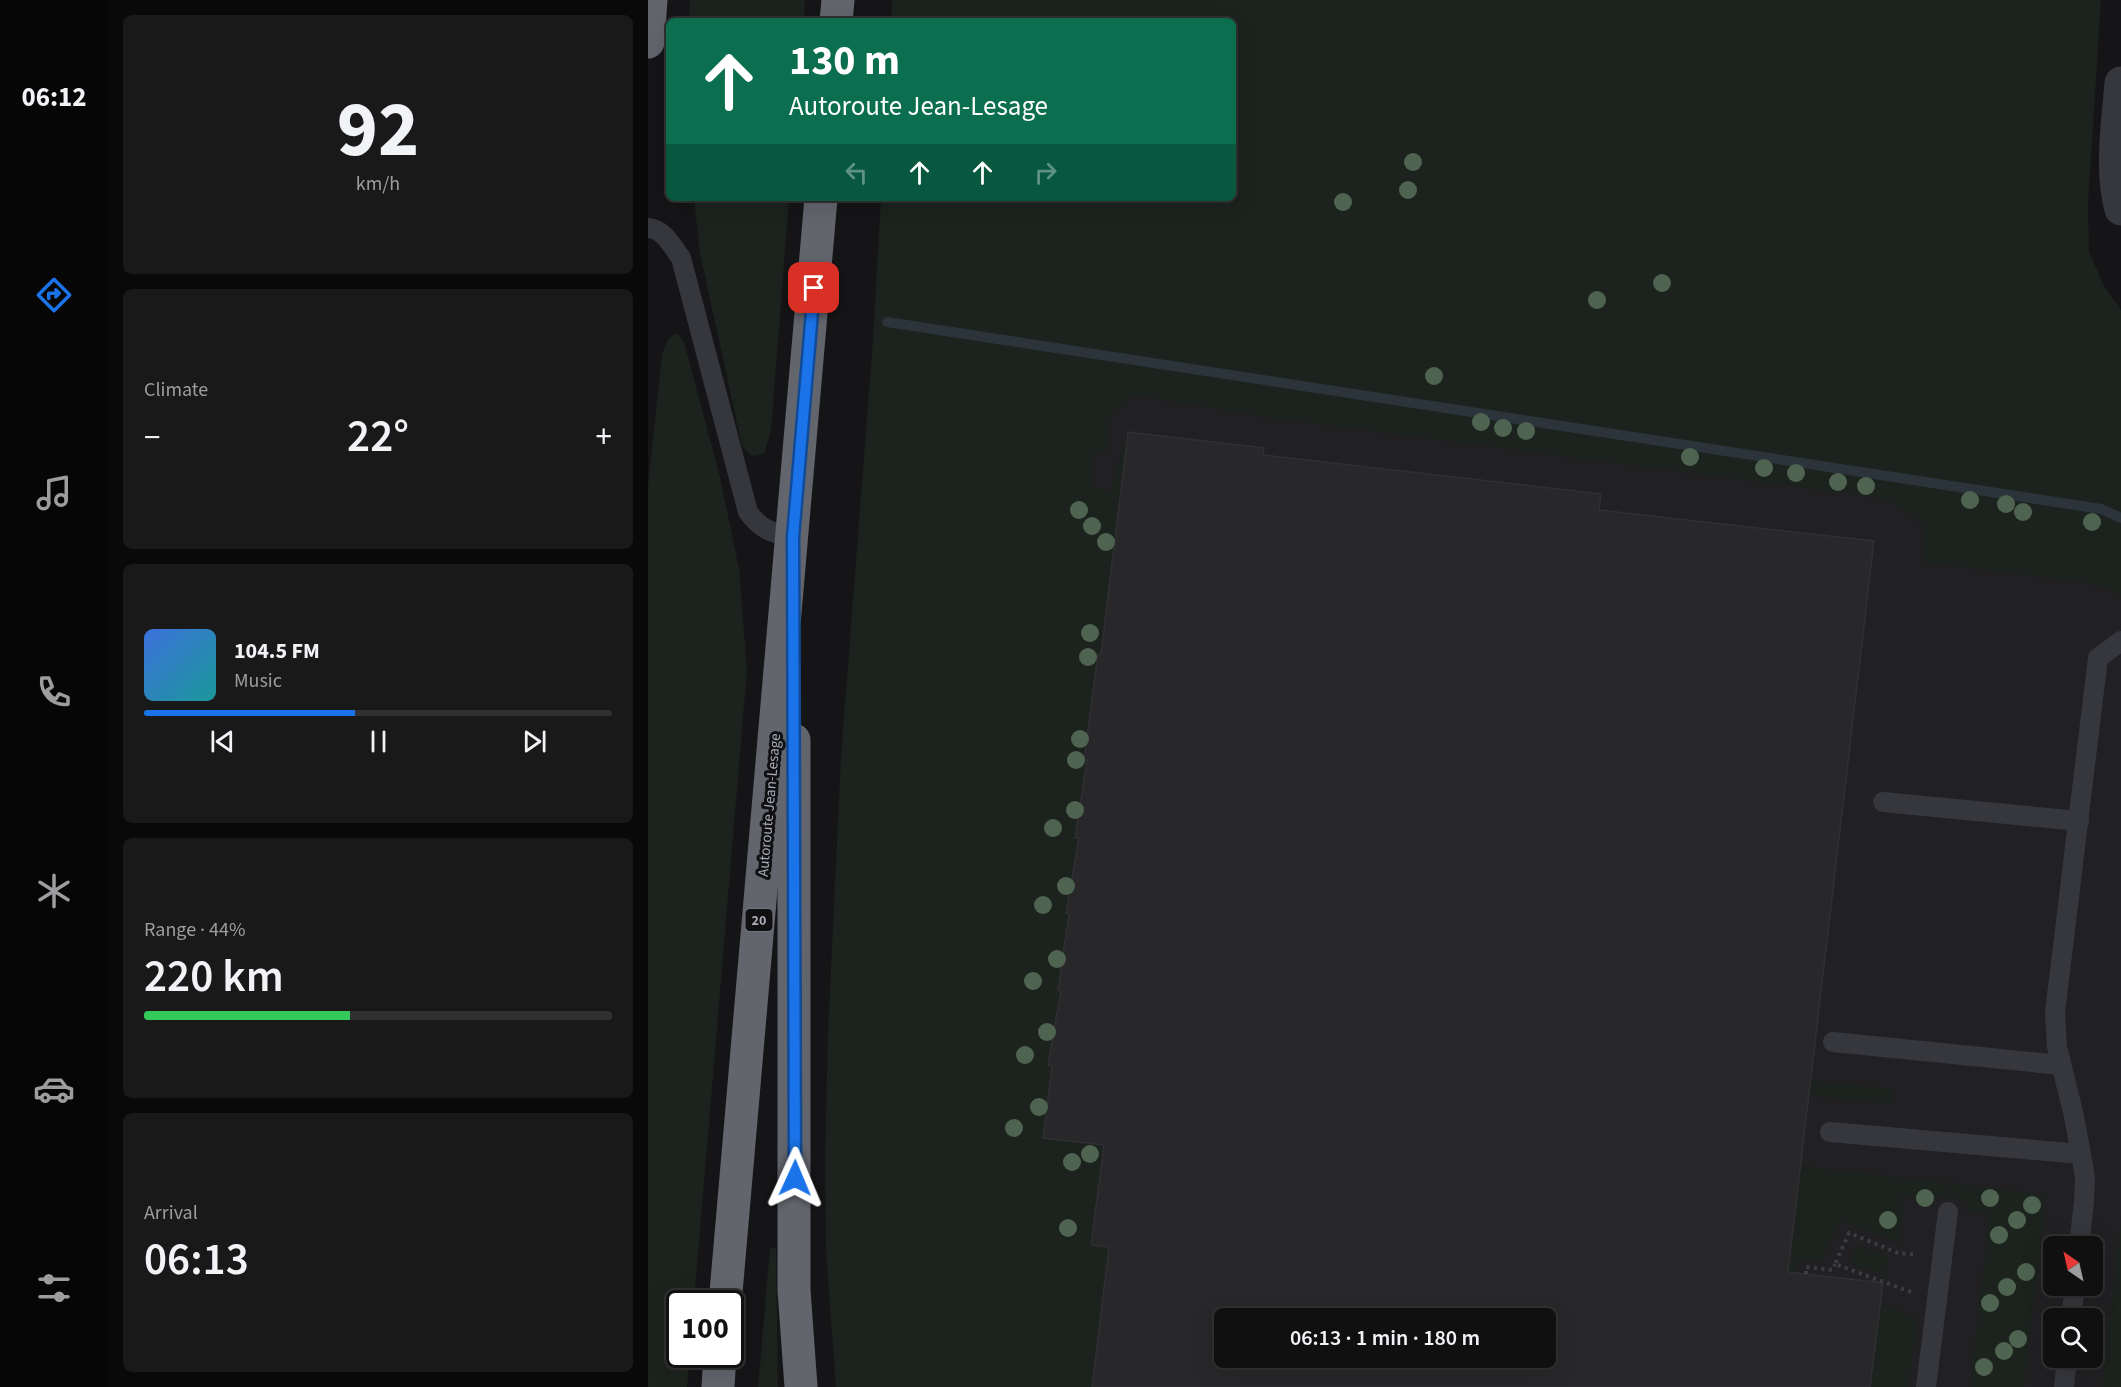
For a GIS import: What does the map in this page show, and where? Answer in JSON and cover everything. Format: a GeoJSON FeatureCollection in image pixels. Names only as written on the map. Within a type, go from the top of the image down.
{"type":"FeatureCollection","features":[{"type":"Feature","properties":{"kind":"highway"},"geometry":{"type":"LineString","coordinates":[[648,42],[651,0]]}},
{"type":"Feature","properties":{"kind":"highway"},"geometry":{"type":"LineString","coordinates":[[836,18],[838,0]]}},
{"type":"Feature","properties":{"kind":"highway","name":"Autoroute Jean-Lesage"},"geometry":{"type":"LineString","coordinates":[[726,1290],[821,201]]}},
{"type":"Feature","properties":{"kind":"highway"},"geometry":{"type":"LineString","coordinates":[[793,537],[794,1290],[801,1387]]}},
{"type":"Feature","properties":{"kind":"highway"},"geometry":{"type":"LineString","coordinates":[[718,1387],[719,1368]]}},
{"type":"Feature","properties":{"kind":"street"},"geometry":{"type":"LineString","coordinates":[[2121,83],[2116,153],[2121,209]]}},
{"type":"Feature","properties":{"kind":"lane"},"geometry":{"type":"LineString","coordinates":[[648,228],[655,229],[666,237],[681,258],[748,512],[756,523],[771,532],[793,537]]}},
{"type":"Feature","properties":{"kind":"lane"},"geometry":{"type":"LineString","coordinates":[[2080,1236],[2085,1177],[2057,1047],[2055,1012],[2098,658],[2121,641]]}},
{"type":"Feature","properties":{"kind":"lane"},"geometry":{"type":"LineString","coordinates":[[1883,802],[2079,821]]}},
{"type":"Feature","properties":{"kind":"lane"},"geometry":{"type":"LineString","coordinates":[[1833,1042],[2061,1065]]}},
{"type":"Feature","properties":{"kind":"lane"},"geometry":{"type":"LineString","coordinates":[[1830,1132],[2081,1154]]}},
{"type":"Feature","properties":{"kind":"lane"},"geometry":{"type":"LineString","coordinates":[[1926,1387],[1948,1212]]}},
{"type":"Feature","properties":{"kind":"lane"},"geometry":{"type":"LineString","coordinates":[[2064,1387],[2066,1368]]}},
{"type":"Feature","properties":{"kind":"path"},"geometry":{"type":"LineString","coordinates":[[1806,1274],[1806,1267],[1832,1270],[1849,1233],[1898,1253]]}},
{"type":"Feature","properties":{"kind":"path"},"geometry":{"type":"LineString","coordinates":[[1835,1264],[1920,1296]]}},
{"type":"Feature","properties":{"kind":"shaded area"},"geometry":{"type":"Polygon","coordinates":[[[690,0],[805,0],[804,18],[688,18],[690,0]]]}},
{"type":"Feature","properties":{"kind":"shaded area"},"geometry":{"type":"Polygon","coordinates":[[[892,0],[2101,0],[2088,203],[2089,252],[2104,286],[2121,310],[2121,598],[2113,590],[2090,583],[1922,562],[1925,526],[1889,499],[1272,418],[1129,394],[1127,404],[1111,413],[1106,451],[1095,452],[1091,485],[1110,492],[1128,432],[1102,654],[1098,654],[1084,760],[1087,760],[1075,838],[1079,838],[1066,913],[1069,914],[1058,990],[1061,991],[1048,1064],[1052,1066],[1104,1145],[1091,1244],[1109,1247],[1092,1387],[836,1387],[826,1250],[825,1160],[828,1034],[841,757],[873,339],[881,201],[1236,201],[1236,18],[891,18],[892,0]]]}},
{"type":"Feature","properties":{"kind":"shaded area"},"geometry":{"type":"Polygon","coordinates":[[[694,201],[789,201],[771,431],[764,454],[752,456],[742,446],[700,253],[694,201]]]}},
{"type":"Feature","properties":{"kind":"shaded area"},"geometry":{"type":"Polygon","coordinates":[[[677,333],[684,342],[720,477],[739,569],[747,669],[695,1290],[666,1290],[666,1368],[689,1368],[687,1387],[648,1387],[648,487],[662,354],[669,338],[677,333]]]}},
{"type":"Feature","properties":{"kind":"shaded area"},"geometry":{"type":"Polygon","coordinates":[[[1053,364],[2035,522],[2121,546],[2121,1387],[1001,1387],[1053,364]]]}},
{"type":"Feature","properties":{"kind":"shaded area"},"geometry":{"type":"Polygon","coordinates":[[[1811,1081],[1892,1089],[1890,1104],[1809,1095],[1811,1081]]]}},
{"type":"Feature","properties":{"kind":"shaded area"},"geometry":{"type":"Polygon","coordinates":[[[1801,1166],[1946,1183],[1944,1198],[1929,1196],[1928,1205],[1914,1204],[1915,1195],[1900,1195],[1899,1202],[1904,1203],[1900,1243],[1840,1221],[1822,1260],[1799,1259],[1797,1273],[1788,1272],[1801,1166]]]}},
{"type":"Feature","properties":{"kind":"shaded area"},"geometry":{"type":"Polygon","coordinates":[[[1949,1183],[2044,1195],[2046,1201],[2024,1387],[1970,1387],[1990,1214],[1966,1210],[1967,1200],[1949,1198],[1949,1183]]]}},
{"type":"Feature","properties":{"kind":"shaded area"},"geometry":{"type":"Polygon","coordinates":[[[2121,1222],[2121,1387],[2102,1387],[2121,1222]]]}},
{"type":"Feature","properties":{"kind":"shaded area"},"geometry":{"type":"Polygon","coordinates":[[[1856,1245],[1888,1256],[1886,1276],[1850,1263],[1856,1245]]]}},
{"type":"Feature","properties":{"kind":"shaded area"},"geometry":{"type":"Polygon","coordinates":[[[770,1248],[776,1248],[778,1387],[758,1387],[770,1248]]]}},
{"type":"Feature","properties":{"kind":"shaded area"},"geometry":{"type":"Polygon","coordinates":[[[1880,1303],[1917,1318],[1909,1387],[1870,1387],[1880,1303]]]}},
{"type":"Feature","properties":{"kind":"building"},"geometry":{"type":"Polygon","coordinates":[[[1128,432],[1264,448],[1263,455],[1601,494],[1599,510],[1874,541],[1788,1272],[1883,1283],[1870,1387],[1092,1387],[1109,1247],[1091,1245],[1104,1145],[1043,1138],[1052,1066],[1048,1065],[1061,991],[1058,990],[1069,914],[1066,913],[1079,838],[1075,838],[1087,760],[1084,760],[1098,654],[1101,654],[1128,432]]]}},
{"type":"Feature","properties":{"kind":"waterway"},"geometry":{"type":"LineString","coordinates":[[887,322],[2101,509],[2121,518]]}},
{"type":"Feature","properties":{"kind":"route"},"geometry":{"type":"LineString","coordinates":[[795,1178],[793,537],[814,288]]}}]}
